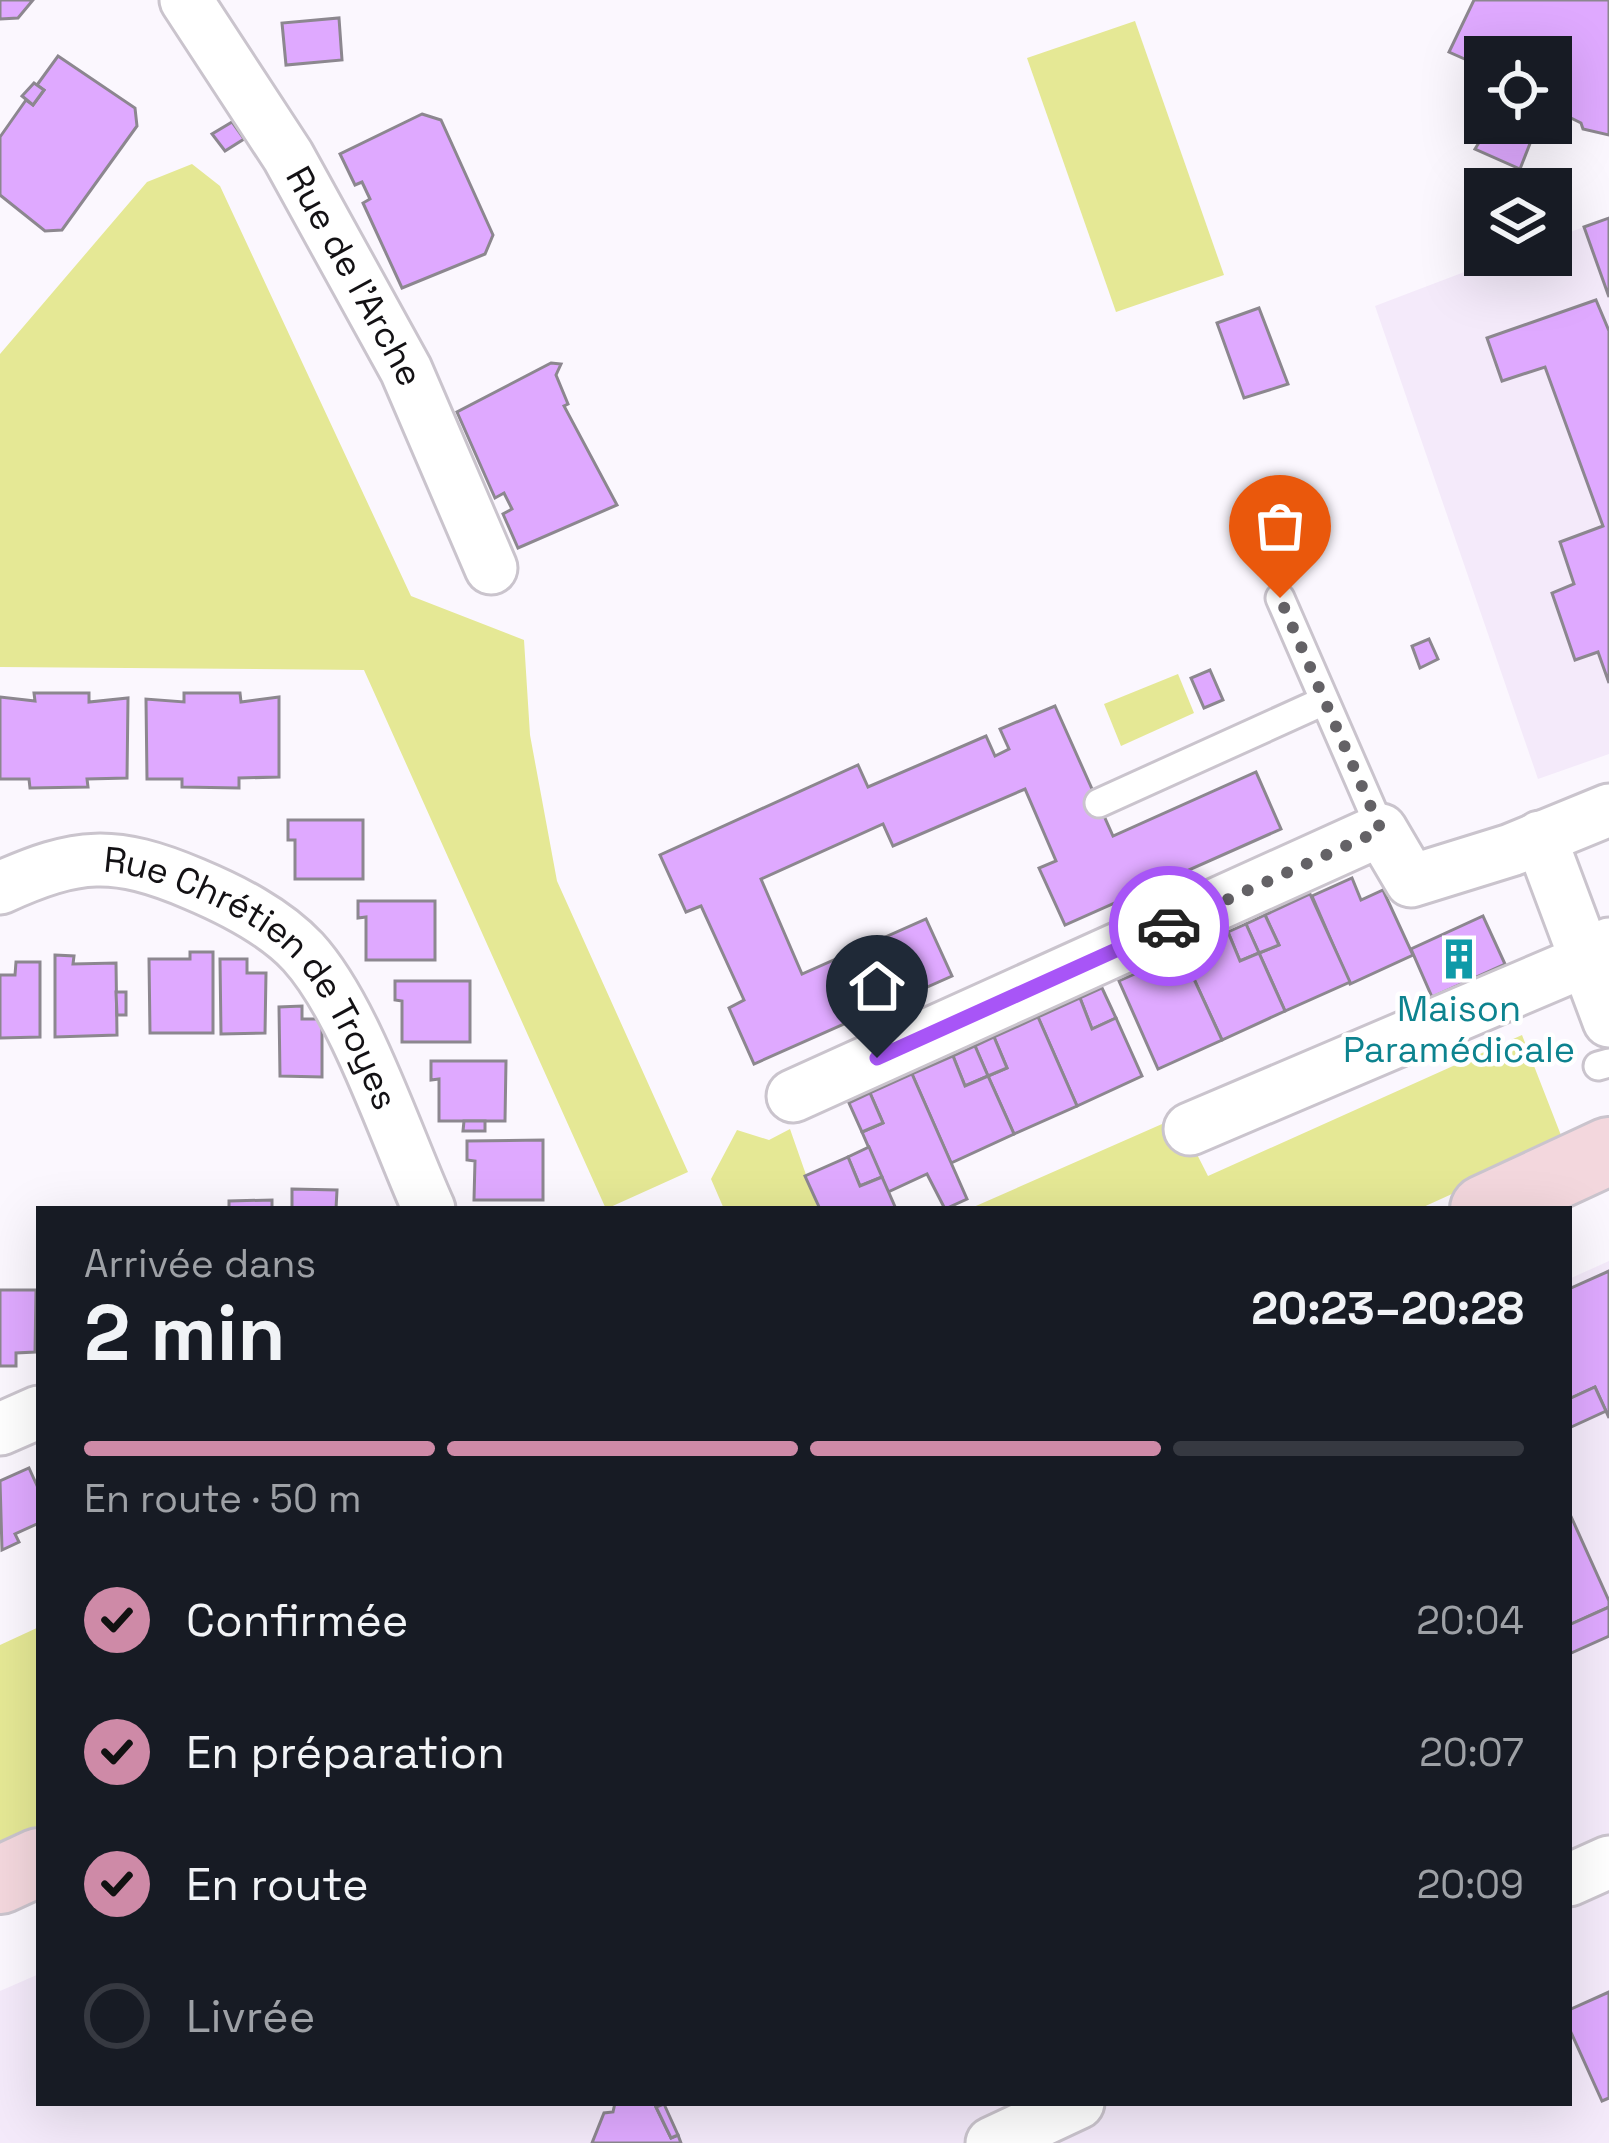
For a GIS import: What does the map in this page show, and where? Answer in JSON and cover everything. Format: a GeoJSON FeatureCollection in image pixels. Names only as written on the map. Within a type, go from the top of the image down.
{"type":"FeatureCollection","features":[{"type":"Feature","properties":{"kind":"street","name":"Rue de l'Arche"},"geometry":{"type":"LineString","coordinates":[[186,0],[288,156],[399,357],[491,568]]}},
{"type":"Feature","properties":{"kind":"street"},"geometry":{"type":"LineString","coordinates":[[793,1096],[1381,830],[1412,881],[1609,811]]}},
{"type":"Feature","properties":{"kind":"street"},"geometry":{"type":"LineString","coordinates":[[1540,837],[1598,952],[1605,1050]]}},
{"type":"Feature","properties":{"kind":"street","name":"Rue Chrétien de Troyes"},"geometry":{"type":"LineString","coordinates":[[0,888],[54,863],[88,856],[170,874],[239,903],[302,951],[337,1003],[428,1206]]}},
{"type":"Feature","properties":{"kind":"street"},"geometry":{"type":"LineString","coordinates":[[1190,1129],[1598,952]]}},
{"type":"Feature","properties":{"kind":"street"},"geometry":{"type":"LineString","coordinates":[[1490,1206],[1609,1151]]}},
{"type":"Feature","properties":{"kind":"street"},"geometry":{"type":"LineString","coordinates":[[0,1429],[36,1413]]}},
{"type":"Feature","properties":{"kind":"street"},"geometry":{"type":"LineString","coordinates":[[1572,1879],[1609,1862]]}},
{"type":"Feature","properties":{"kind":"street"},"geometry":{"type":"LineString","coordinates":[[0,1880],[36,1863]]}},
{"type":"Feature","properties":{"kind":"street"},"geometry":{"type":"LineString","coordinates":[[992,2143],[1072,2106]]}},
{"type":"Feature","properties":{"kind":"lane"},"geometry":{"type":"LineString","coordinates":[[1280,598],[1381,830]]}},
{"type":"Feature","properties":{"kind":"lane"},"geometry":{"type":"LineString","coordinates":[[1099,803],[1324,700]]}},
{"type":"Feature","properties":{"kind":"shaded area"},"geometry":{"type":"Polygon","coordinates":[[[1609,218],[1609,754],[1538,779],[1375,306],[1464,272],[1464,276],[1572,276],[1572,231],[1609,218]]]}},
{"type":"Feature","properties":{"kind":"shaded area"},"geometry":{"type":"Polygon","coordinates":[[[1609,1261],[1609,2143],[0,2143],[0,1991],[36,1975],[36,2106],[1572,2106],[1572,1278],[1609,1261]]]}},
{"type":"Feature","properties":{"kind":"green space"},"geometry":{"type":"Polygon","coordinates":[[[1135,21],[1224,275],[1116,312],[1027,58],[1135,21]]]}},
{"type":"Feature","properties":{"kind":"green space"},"geometry":{"type":"Polygon","coordinates":[[[192,164],[220,186],[411,596],[524,640],[530,735],[557,881],[688,1172],[605,1206],[364,670],[0,667],[0,354],[147,182],[192,164]]]}},
{"type":"Feature","properties":{"kind":"green space"},"geometry":{"type":"Polygon","coordinates":[[[1178,674],[1194,713],[1121,746],[1104,704],[1178,674]]]}},
{"type":"Feature","properties":{"kind":"green space"},"geometry":{"type":"Polygon","coordinates":[[[1522,1035],[1564,1143],[1426,1206],[976,1206],[1178,1117],[1208,1176],[1522,1035]]]}},
{"type":"Feature","properties":{"kind":"green space"},"geometry":{"type":"Polygon","coordinates":[[[790,1129],[817,1206],[723,1206],[711,1179],[737,1130],[769,1140],[790,1129]]]}},
{"type":"Feature","properties":{"kind":"green space"},"geometry":{"type":"Polygon","coordinates":[[[36,1628],[36,1836],[0,1853],[0,1645],[36,1628]]]}},
{"type":"Feature","properties":{"kind":"building"},"geometry":{"type":"Polygon","coordinates":[[[0,0],[33,0],[18,18],[0,19],[0,0]]]}},
{"type":"Feature","properties":{"kind":"building"},"geometry":{"type":"Polygon","coordinates":[[[1474,0],[1609,0],[1609,135],[1583,129],[1572,118],[1572,36],[1464,36],[1464,59],[1449,52],[1474,0]]]}},
{"type":"Feature","properties":{"kind":"building"},"geometry":{"type":"Polygon","coordinates":[[[339,18],[342,60],[286,65],[282,23],[339,18]]]}},
{"type":"Feature","properties":{"kind":"building"},"geometry":{"type":"Polygon","coordinates":[[[58,56],[135,108],[137,126],[62,230],[45,231],[0,195],[0,137],[26,100],[33,105],[44,90],[37,85],[58,56]]]}},
{"type":"Feature","properties":{"kind":"building"},"geometry":{"type":"Polygon","coordinates":[[[34,83],[44,90],[33,105],[22,96],[34,83]]]}},
{"type":"Feature","properties":{"kind":"building"},"geometry":{"type":"Polygon","coordinates":[[[422,114],[441,120],[493,235],[485,254],[402,288],[363,203],[370,199],[362,182],[355,185],[340,154],[422,114]]]}},
{"type":"Feature","properties":{"kind":"building"},"geometry":{"type":"Polygon","coordinates":[[[232,122],[244,139],[225,151],[212,134],[232,122]]]}},
{"type":"Feature","properties":{"kind":"building"},"geometry":{"type":"Polygon","coordinates":[[[1478,144],[1530,144],[1520,168],[1475,149],[1478,144]]]}},
{"type":"Feature","properties":{"kind":"building"},"geometry":{"type":"Polygon","coordinates":[[[1609,218],[1609,297],[1584,227],[1609,218]]]}},
{"type":"Feature","properties":{"kind":"building"},"geometry":{"type":"Polygon","coordinates":[[[1596,300],[1609,331],[1609,683],[1598,652],[1575,660],[1552,593],[1574,584],[1560,542],[1603,526],[1545,367],[1502,381],[1487,338],[1596,300]]]}},
{"type":"Feature","properties":{"kind":"building"},"geometry":{"type":"Polygon","coordinates":[[[1259,308],[1288,384],[1244,398],[1217,323],[1259,308]]]}},
{"type":"Feature","properties":{"kind":"building"},"geometry":{"type":"Polygon","coordinates":[[[551,363],[561,364],[556,375],[568,404],[564,406],[617,505],[518,548],[503,514],[512,509],[504,493],[495,498],[457,412],[551,363]]]}},
{"type":"Feature","properties":{"kind":"building"},"geometry":{"type":"Polygon","coordinates":[[[1429,639],[1438,659],[1420,668],[1412,646],[1429,639]]]}},
{"type":"Feature","properties":{"kind":"building"},"geometry":{"type":"Polygon","coordinates":[[[1210,670],[1223,700],[1204,708],[1191,678],[1210,670]]]}},
{"type":"Feature","properties":{"kind":"building"},"geometry":{"type":"Polygon","coordinates":[[[34,693],[89,693],[89,702],[128,698],[127,778],[87,779],[88,787],[30,788],[29,779],[0,779],[0,697],[35,701],[34,693]]]}},
{"type":"Feature","properties":{"kind":"building"},"geometry":{"type":"Polygon","coordinates":[[[184,693],[240,693],[241,702],[279,697],[279,777],[239,778],[239,788],[182,787],[182,779],[147,779],[146,699],[184,702],[184,693]]]}},
{"type":"Feature","properties":{"kind":"building"},"geometry":{"type":"Polygon","coordinates":[[[1055,706],[1113,836],[1256,772],[1281,829],[1065,925],[1039,868],[1056,861],[1025,789],[893,846],[883,824],[761,879],[802,974],[926,919],[952,976],[754,1064],[729,1008],[744,1000],[701,906],[686,912],[660,855],[858,765],[868,787],[986,736],[995,756],[1009,749],[1000,729],[1055,706]]]}},
{"type":"Feature","properties":{"kind":"building"},"geometry":{"type":"Polygon","coordinates":[[[288,820],[363,820],[363,879],[295,879],[295,840],[288,840],[288,820]]]}},
{"type":"Feature","properties":{"kind":"building"},"geometry":{"type":"Polygon","coordinates":[[[1352,878],[1361,900],[1383,890],[1413,955],[1350,984],[1312,896],[1352,878]]]}},
{"type":"Feature","properties":{"kind":"building"},"geometry":{"type":"Polygon","coordinates":[[[1310,894],[1350,982],[1285,1011],[1259,953],[1279,945],[1265,915],[1310,894]]]}},
{"type":"Feature","properties":{"kind":"building"},"geometry":{"type":"Polygon","coordinates":[[[358,901],[435,901],[435,960],[366,960],[366,917],[358,918],[358,901]]]}},
{"type":"Feature","properties":{"kind":"building"},"geometry":{"type":"Polygon","coordinates":[[[1265,915],[1279,945],[1259,953],[1246,924],[1265,915]]]}},
{"type":"Feature","properties":{"kind":"building","name":"Maison Paramédicale"},"geometry":{"type":"Polygon","coordinates":[[[1483,916],[1505,964],[1432,997],[1411,949],[1483,916]]]}},
{"type":"Feature","properties":{"kind":"building"},"geometry":{"type":"Polygon","coordinates":[[[1246,924],[1259,953],[1240,961],[1228,932],[1246,924]]]}},
{"type":"Feature","properties":{"kind":"building"},"geometry":{"type":"Polygon","coordinates":[[[1228,932],[1240,961],[1259,953],[1285,1011],[1222,1040],[1182,953],[1228,932]]]}},
{"type":"Feature","properties":{"kind":"building"},"geometry":{"type":"Polygon","coordinates":[[[190,952],[213,952],[213,1033],[150,1033],[149,959],[190,959],[190,952]]]}},
{"type":"Feature","properties":{"kind":"building"},"geometry":{"type":"Polygon","coordinates":[[[1182,953],[1222,1040],[1158,1069],[1119,981],[1182,953]]]}},
{"type":"Feature","properties":{"kind":"building"},"geometry":{"type":"Polygon","coordinates":[[[55,955],[74,956],[73,964],[116,963],[117,1035],[55,1037],[55,955]]]}},
{"type":"Feature","properties":{"kind":"building"},"geometry":{"type":"Polygon","coordinates":[[[220,959],[247,959],[247,973],[266,973],[265,1033],[221,1034],[220,959]]]}},
{"type":"Feature","properties":{"kind":"building"},"geometry":{"type":"Polygon","coordinates":[[[16,962],[40,962],[40,1037],[0,1038],[0,975],[15,975],[16,962]]]}},
{"type":"Feature","properties":{"kind":"building"},"geometry":{"type":"Polygon","coordinates":[[[395,981],[470,981],[470,1042],[402,1042],[402,1001],[395,1000],[395,981]]]}},
{"type":"Feature","properties":{"kind":"building"},"geometry":{"type":"Polygon","coordinates":[[[1102,988],[1116,1018],[1092,1029],[1080,998],[1102,988]]]}},
{"type":"Feature","properties":{"kind":"building"},"geometry":{"type":"Polygon","coordinates":[[[116,992],[126,992],[126,1015],[117,1015],[116,992]]]}},
{"type":"Feature","properties":{"kind":"building"},"geometry":{"type":"Polygon","coordinates":[[[1080,998],[1092,1029],[1116,1018],[1142,1076],[1077,1106],[1038,1017],[1080,998]]]}},
{"type":"Feature","properties":{"kind":"building"},"geometry":{"type":"Polygon","coordinates":[[[302,1006],[302,1019],[322,1019],[322,1077],[280,1076],[279,1007],[302,1006]]]}},
{"type":"Feature","properties":{"kind":"building"},"geometry":{"type":"Polygon","coordinates":[[[1038,1017],[1077,1106],[1014,1134],[988,1076],[1007,1068],[994,1037],[1038,1017]]]}},
{"type":"Feature","properties":{"kind":"building"},"geometry":{"type":"Polygon","coordinates":[[[994,1037],[1007,1068],[988,1076],[975,1046],[994,1037]]]}},
{"type":"Feature","properties":{"kind":"building"},"geometry":{"type":"Polygon","coordinates":[[[975,1046],[988,1076],[965,1086],[953,1056],[975,1046]]]}},
{"type":"Feature","properties":{"kind":"building"},"geometry":{"type":"Polygon","coordinates":[[[953,1056],[965,1086],[988,1076],[1014,1134],[951,1163],[912,1074],[953,1056]]]}},
{"type":"Feature","properties":{"kind":"building"},"geometry":{"type":"Polygon","coordinates":[[[431,1061],[506,1061],[505,1121],[439,1121],[439,1079],[431,1080],[431,1061]]]}},
{"type":"Feature","properties":{"kind":"building"},"geometry":{"type":"Polygon","coordinates":[[[912,1074],[967,1199],[943,1206],[927,1174],[888,1192],[862,1132],[883,1123],[870,1093],[912,1074]]]}},
{"type":"Feature","properties":{"kind":"building"},"geometry":{"type":"Polygon","coordinates":[[[870,1093],[883,1123],[862,1132],[849,1103],[870,1093]]]}},
{"type":"Feature","properties":{"kind":"building"},"geometry":{"type":"Polygon","coordinates":[[[464,1121],[485,1121],[485,1131],[463,1131],[464,1121]]]}},
{"type":"Feature","properties":{"kind":"building"},"geometry":{"type":"Polygon","coordinates":[[[543,1140],[543,1200],[474,1200],[475,1161],[467,1160],[467,1141],[543,1140]]]}},
{"type":"Feature","properties":{"kind":"building"},"geometry":{"type":"Polygon","coordinates":[[[869,1147],[882,1177],[860,1186],[848,1157],[869,1147]]]}},
{"type":"Feature","properties":{"kind":"building"},"geometry":{"type":"Polygon","coordinates":[[[848,1157],[860,1186],[882,1177],[895,1206],[819,1206],[805,1176],[848,1157]]]}},
{"type":"Feature","properties":{"kind":"building"},"geometry":{"type":"Polygon","coordinates":[[[292,1189],[337,1190],[336,1206],[292,1206],[292,1189]]]}},
{"type":"Feature","properties":{"kind":"building"},"geometry":{"type":"Polygon","coordinates":[[[272,1200],[272,1206],[229,1206],[229,1201],[272,1200]]]}},
{"type":"Feature","properties":{"kind":"building"},"geometry":{"type":"Polygon","coordinates":[[[1609,1271],[1609,1418],[1595,1387],[1572,1398],[1572,1288],[1609,1271]]]}},
{"type":"Feature","properties":{"kind":"building"},"geometry":{"type":"Polygon","coordinates":[[[0,1290],[36,1290],[35,1352],[16,1353],[16,1366],[0,1366],[0,1290]]]}},
{"type":"Feature","properties":{"kind":"building"},"geometry":{"type":"Polygon","coordinates":[[[1595,1387],[1606,1411],[1572,1427],[1572,1398],[1595,1387]]]}},
{"type":"Feature","properties":{"kind":"building"},"geometry":{"type":"Polygon","coordinates":[[[29,1468],[36,1483],[36,1524],[15,1534],[19,1542],[2,1550],[0,1481],[29,1468]]]}},
{"type":"Feature","properties":{"kind":"building"},"geometry":{"type":"Polygon","coordinates":[[[1572,1519],[1609,1601],[1609,1607],[1572,1624],[1572,1519]]]}},
{"type":"Feature","properties":{"kind":"building"},"geometry":{"type":"Polygon","coordinates":[[[1609,1607],[1609,1636],[1572,1653],[1572,1624],[1609,1607]]]}},
{"type":"Feature","properties":{"kind":"building"},"geometry":{"type":"Polygon","coordinates":[[[1609,1992],[1609,2098],[1602,2101],[1572,2035],[1572,2009],[1609,1992]]]}},
{"type":"Feature","properties":{"kind":"building"},"geometry":{"type":"Polygon","coordinates":[[[614,2106],[658,2106],[671,2138],[678,2135],[681,2143],[592,2143],[604,2113],[613,2112],[614,2106]]]}},
{"type":"Feature","properties":{"kind":"building"},"geometry":{"type":"Polygon","coordinates":[[[665,2106],[678,2135],[671,2138],[656,2107],[665,2106]]]}},
{"type":"Feature","properties":{"kind":"way so far"},"geometry":{"type":"LineString","coordinates":[[1169,926],[1381,830],[1280,598]]}},
{"type":"Feature","properties":{"kind":"place","name":"Maison Paramédicale"},"geometry":{"type":"Point","coordinates":[1459,959]}},
{"type":"Feature","properties":{"kind":"route"},"geometry":{"type":"LineString","coordinates":[[877,1058],[1169,926]]}}]}
